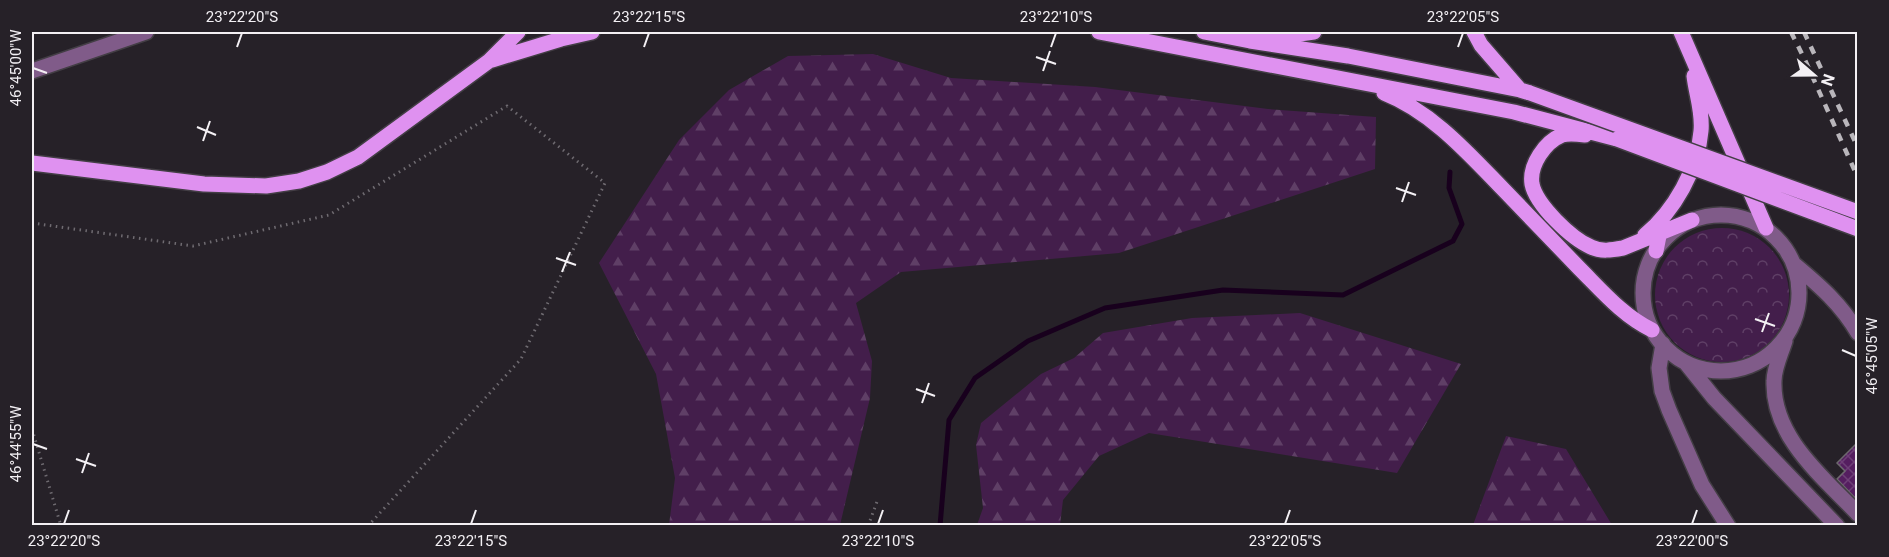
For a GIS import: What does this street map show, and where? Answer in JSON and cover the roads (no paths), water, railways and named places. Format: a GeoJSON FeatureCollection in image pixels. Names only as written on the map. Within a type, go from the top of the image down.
{"type":"FeatureCollection","features":[{"type":"Feature","properties":{"kind":"main road"},"geometry":{"type":"LineString","coordinates":[[32,163],[204,184],[266,186],[299,181],[327,172],[358,157],[489,61],[518,32]]}},
{"type":"Feature","properties":{"kind":"main road"},"geometry":{"type":"LineString","coordinates":[[489,61],[592,32]]}},
{"type":"Feature","properties":{"kind":"main road"},"geometry":{"type":"LineString","coordinates":[[1099,32],[1536,116],[1617,139],[1857,229]]}},
{"type":"Feature","properties":{"kind":"main road"},"geometry":{"type":"LineString","coordinates":[[1204,32],[1348,56],[1525,92],[1857,212]]}},
{"type":"Feature","properties":{"kind":"main road"},"geometry":{"type":"LineString","coordinates":[[1250,41],[1314,32]]}},
{"type":"Feature","properties":{"kind":"main road"},"geometry":{"type":"LineString","coordinates":[[1474,32],[1481,45],[1525,92]]}},
{"type":"Feature","properties":{"kind":"main road"},"geometry":{"type":"LineString","coordinates":[[1681,32],[1766,228]]}},
{"type":"Feature","properties":{"kind":"main road"},"geometry":{"type":"LineString","coordinates":[[1635,243],[1654,228],[1667,212],[1689,175],[1698,149],[1701,130],[1692,58]]}},
{"type":"Feature","properties":{"kind":"main road"},"geometry":{"type":"LineString","coordinates":[[1356,81],[1400,99],[1422,113],[1473,158],[1620,309],[1652,330]]}},
{"type":"Feature","properties":{"kind":"main road"},"geometry":{"type":"LineString","coordinates":[[1617,139],[1571,134],[1560,136],[1547,146],[1536,160],[1532,184],[1537,196],[1548,211],[1578,240],[1590,247],[1611,250],[1692,220]]}},
{"type":"Feature","properties":{"kind":"main road"},"geometry":{"type":"LineString","coordinates":[[1656,251],[1659,233],[1667,212]]}},
{"type":"Feature","properties":{"kind":"street"},"geometry":{"type":"LineString","coordinates":[[32,71],[146,32]]}},
{"type":"Feature","properties":{"kind":"street"},"geometry":{"type":"LineString","coordinates":[[1837,525],[1714,398],[1686,363],[1662,344],[1652,330],[1644,305],[1644,279],[1656,251],[1670,234],[1692,220],[1717,214],[1743,217],[1766,228],[1783,244],[1795,266],[1800,289],[1797,314],[1787,336],[1773,381],[1780,418],[1799,451],[1857,514]]}},
{"type":"Feature","properties":{"kind":"street"},"geometry":{"type":"LineString","coordinates":[[1795,266],[1831,295],[1847,315],[1857,333]]}},
{"type":"Feature","properties":{"kind":"street"},"geometry":{"type":"LineString","coordinates":[[1686,363],[1707,370],[1719,371],[1730,371],[1753,365],[1772,353],[1787,336]]}},
{"type":"Feature","properties":{"kind":"street"},"geometry":{"type":"LineString","coordinates":[[1662,344],[1659,368],[1662,390],[1669,410],[1702,485],[1728,525]]}},
{"type":"Feature","properties":{"kind":"waterway"},"geometry":{"type":"LineString","coordinates":[[940,526],[949,420],[975,378],[1028,341],[1105,308],[1223,290],[1343,295],[1453,241],[1462,224],[1449,188],[1450,172]]}},
{"type":"Feature","properties":{"kind":"railway"},"geometry":{"type":"LineString","coordinates":[[1791,32],[1858,178]]}},
{"type":"Feature","properties":{"kind":"railway"},"geometry":{"type":"LineString","coordinates":[[1804,32],[1858,148]]}}]}
